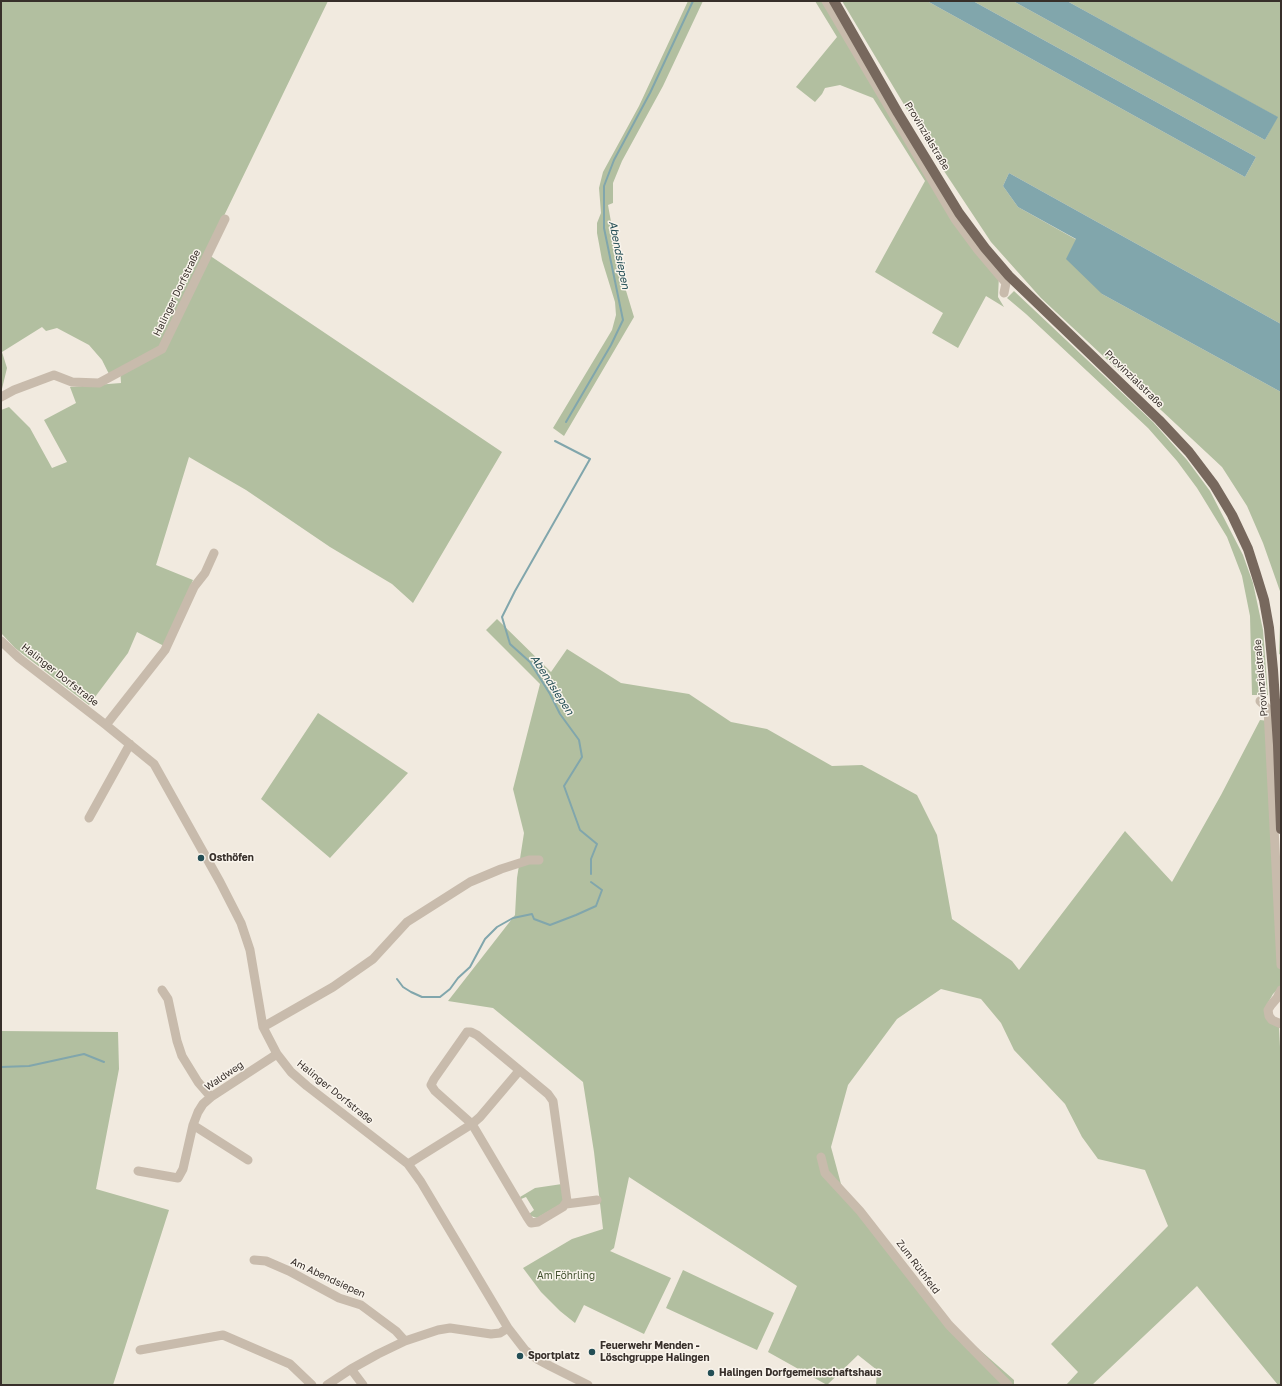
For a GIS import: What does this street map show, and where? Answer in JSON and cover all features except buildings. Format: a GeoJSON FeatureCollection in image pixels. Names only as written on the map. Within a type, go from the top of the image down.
{"type":"FeatureCollection","features":[{"type":"Feature","properties":{"kind":"main road","name":"Provinzialstraße"},"geometry":{"type":"LineString","coordinates":[[834,1],[898,113],[955,206],[985,248],[1009,276],[1164,425],[1189,452],[1210,479],[1232,515],[1248,549],[1264,600],[1269,628],[1278,738],[1281,829]]}},
{"type":"Feature","properties":{"kind":"street","name":"Provinzialstraße"},"geometry":{"type":"LineString","coordinates":[[826,1],[952,213],[978,250],[1006,283],[1004,292]]}},
{"type":"Feature","properties":{"kind":"street","name":"Halinger Dorfstraße"},"geometry":{"type":"LineString","coordinates":[[1,397],[14,390],[54,375],[72,382],[99,383],[162,349],[225,219]]}},
{"type":"Feature","properties":{"kind":"street"},"geometry":{"type":"LineString","coordinates":[[106,725],[165,650],[194,588],[206,573],[214,553]]}},
{"type":"Feature","properties":{"kind":"street","name":"Halinger Dorfstraße"},"geometry":{"type":"LineString","coordinates":[[1,641],[19,658],[154,764],[220,882],[241,923],[250,950],[264,1027],[277,1054],[291,1072],[307,1086],[408,1164],[425,1189],[508,1328],[525,1350],[537,1359],[586,1385]]}},
{"type":"Feature","properties":{"kind":"street","name":"Provinzialstraße"},"geometry":{"type":"LineString","coordinates":[[1260,701],[1268,709],[1281,965]]}},
{"type":"Feature","properties":{"kind":"street"},"geometry":{"type":"LineString","coordinates":[[89,818],[130,744]]}},
{"type":"Feature","properties":{"kind":"street"},"geometry":{"type":"LineString","coordinates":[[264,1027],[333,987],[373,959],[407,922],[470,882],[501,869],[529,860],[539,860]]}},
{"type":"Feature","properties":{"kind":"street"},"geometry":{"type":"LineString","coordinates":[[162,990],[168,999],[177,1041],[182,1056],[198,1082],[211,1096]]}},
{"type":"Feature","properties":{"kind":"street"},"geometry":{"type":"LineString","coordinates":[[1281,990],[1268,1010],[1269,1016],[1272,1020],[1281,1024]]}},
{"type":"Feature","properties":{"kind":"street"},"geometry":{"type":"LineString","coordinates":[[566,1204],[567,1201],[553,1102],[548,1094],[477,1036],[469,1032],[465,1034],[431,1085],[435,1091],[472,1124],[532,1223],[538,1222],[566,1204],[598,1200]]}},
{"type":"Feature","properties":{"kind":"street","name":"Waldweg"},"geometry":{"type":"LineString","coordinates":[[138,1171],[178,1178],[184,1169],[194,1125],[198,1112],[203,1104],[211,1096],[277,1054]]}},
{"type":"Feature","properties":{"kind":"street"},"geometry":{"type":"LineString","coordinates":[[408,1164],[472,1124],[480,1117],[519,1071]]}},
{"type":"Feature","properties":{"kind":"street"},"geometry":{"type":"LineString","coordinates":[[194,1125],[248,1160]]}},
{"type":"Feature","properties":{"kind":"street","name":"Zum Rüthfeld"},"geometry":{"type":"LineString","coordinates":[[821,1157],[826,1173],[860,1211],[949,1325],[1008,1385]]}},
{"type":"Feature","properties":{"kind":"street","name":"Am Abendsiepen"},"geometry":{"type":"LineString","coordinates":[[254,1260],[266,1261],[289,1271],[339,1298],[361,1305],[396,1331],[405,1341]]}},
{"type":"Feature","properties":{"kind":"street"},"geometry":{"type":"LineString","coordinates":[[327,1385],[351,1369],[378,1354],[405,1341],[438,1330],[450,1328],[491,1334],[500,1333],[508,1328]]}},
{"type":"Feature","properties":{"kind":"street"},"geometry":{"type":"LineString","coordinates":[[140,1350],[223,1335],[290,1364],[312,1385]]}},
{"type":"Feature","properties":{"kind":"street"},"geometry":{"type":"LineString","coordinates":[[351,1369],[363,1385]]}},
{"type":"Feature","properties":{"kind":"green space"},"geometry":{"type":"Polygon","coordinates":[[[1,1],[328,1],[206,253],[502,452],[413,603],[392,584],[330,547],[246,490],[189,457],[156,565],[193,580],[164,646],[137,632],[128,653],[89,705],[15,648],[1,633],[1,410],[9,407],[30,428],[52,468],[67,462],[44,420],[76,403],[70,387],[121,383],[120,368],[109,374],[102,360],[89,345],[57,328],[46,331],[42,327],[2,352],[7,368],[1,393],[1,1]]]}},
{"type":"Feature","properties":{"kind":"green space"},"geometry":{"type":"Polygon","coordinates":[[[688,1],[703,1],[663,86],[622,161],[613,183],[613,203],[608,205],[616,250],[634,317],[564,436],[553,428],[612,330],[616,315],[615,302],[602,260],[597,233],[597,223],[601,213],[599,188],[603,172],[639,106],[688,1]]]}},
{"type":"Feature","properties":{"kind":"green space"},"geometry":{"type":"Polygon","coordinates":[[[815,1],[826,1],[999,275],[998,297],[1004,307],[986,296],[958,348],[932,333],[943,313],[875,272],[925,181],[873,98],[840,85],[825,88],[815,102],[796,87],[837,37],[815,1]]]}},
{"type":"Feature","properties":{"kind":"green space"},"geometry":{"type":"Polygon","coordinates":[[[842,1],[927,1],[1245,177],[1256,157],[973,1],[1013,1],[1265,140],[1277,117],[1067,1],[1281,1],[1281,324],[1009,173],[1003,186],[1018,207],[1077,240],[1102,294],[1281,392],[1281,594],[1263,543],[1247,506],[1222,467],[1041,298],[991,242],[942,168],[842,1]]]}},
{"type":"Feature","properties":{"kind":"green space"},"geometry":{"type":"Polygon","coordinates":[[[1014,291],[1153,422],[1187,460],[1210,491],[1243,555],[1253,583],[1263,630],[1268,695],[1252,695],[1250,616],[1242,576],[1227,537],[1197,488],[1177,461],[1148,428],[1007,298],[1014,291]]]}},
{"type":"Feature","properties":{"kind":"green space"},"geometry":{"type":"Polygon","coordinates":[[[1281,594],[1281,655],[1279,654],[1281,594]]]}},
{"type":"Feature","properties":{"kind":"green space","name":"Am Föhrling"},"geometry":{"type":"Polygon","coordinates":[[[497,619],[551,672],[567,649],[621,683],[689,694],[731,722],[767,729],[832,766],[862,765],[917,795],[937,835],[952,919],[1012,961],[1019,970],[1125,831],[1172,882],[1221,795],[1260,720],[1269,721],[1281,986],[1273,994],[1265,1008],[1279,1027],[1281,1067],[1281,1385],[1278,1385],[1197,1286],[1092,1385],[1066,1385],[1078,1372],[1051,1344],[1168,1226],[1145,1170],[1098,1159],[1082,1137],[1065,1104],[1014,1050],[1001,1023],[981,999],[941,989],[897,1019],[848,1085],[831,1147],[841,1184],[931,1307],[1014,1380],[1014,1385],[876,1385],[877,1370],[858,1355],[827,1385],[768,1352],[797,1286],[629,1177],[614,1248],[610,1251],[671,1278],[644,1334],[584,1305],[575,1323],[560,1311],[541,1292],[523,1268],[572,1239],[603,1229],[594,1152],[583,1082],[493,1008],[448,1001],[515,915],[517,878],[524,833],[513,789],[540,684],[486,630],[497,619]]]}},
{"type":"Feature","properties":{"kind":"green space"},"geometry":{"type":"Polygon","coordinates":[[[318,713],[408,773],[330,858],[261,799],[318,713]]]}},
{"type":"Feature","properties":{"kind":"green space"},"geometry":{"type":"Polygon","coordinates":[[[1,1031],[118,1032],[119,1069],[96,1189],[169,1210],[113,1385],[1,1385],[1,1031]]]}},
{"type":"Feature","properties":{"kind":"green space"},"geometry":{"type":"Polygon","coordinates":[[[562,1184],[564,1199],[561,1204],[537,1218],[529,1214],[534,1210],[526,1197],[521,1199],[520,1197],[535,1188],[562,1184]]]}},
{"type":"Feature","properties":{"kind":"green space"},"geometry":{"type":"Polygon","coordinates":[[[683,1270],[774,1313],[757,1350],[666,1308],[683,1270]]]}},
{"type":"Feature","properties":{"kind":"water"},"geometry":{"type":"Polygon","coordinates":[[[927,1],[973,1],[1256,157],[1245,177],[927,1]]]}},
{"type":"Feature","properties":{"kind":"water"},"geometry":{"type":"Polygon","coordinates":[[[1013,1],[1067,1],[1278,117],[1265,140],[1013,1]]]}},
{"type":"Feature","properties":{"kind":"water"},"geometry":{"type":"Polygon","coordinates":[[[1009,173],[1281,324],[1281,392],[1102,294],[1066,259],[1076,239],[1018,207],[1003,186],[1009,173]]]}},
{"type":"Feature","properties":{"kind":"waterway","name":"Abendsiepen"},"geometry":{"type":"LineString","coordinates":[[566,422],[611,345],[623,320],[604,228],[604,186],[614,160],[650,93],[693,1]]}},
{"type":"Feature","properties":{"kind":"waterway","name":"Abendsiepen"},"geometry":{"type":"LineString","coordinates":[[555,441],[590,459],[515,591],[502,617],[510,644],[530,662],[550,694],[560,714],[579,740],[582,757],[564,786],[580,830],[597,844],[591,859],[591,874]]}},
{"type":"Feature","properties":{"kind":"waterway","name":"Abendsiepen"},"geometry":{"type":"LineString","coordinates":[[397,979],[403,987],[422,997],[440,997],[450,989],[458,978],[470,967],[485,939],[497,927],[513,918],[532,914],[534,919],[550,925],[596,906],[602,890],[591,882]]}},
{"type":"Feature","properties":{"kind":"waterway","name":"Abendsiepen"},"geometry":{"type":"LineString","coordinates":[[1,1067],[29,1066],[84,1054],[104,1062]]}},
{"type":"Feature","properties":{"kind":"place","name":"Osthöfen"},"geometry":{"type":"Point","coordinates":[201,858]}},
{"type":"Feature","properties":{"kind":"place","name":"Feuerwehr Menden - Löschgruppe Halingen"},"geometry":{"type":"Point","coordinates":[592,1352]}},
{"type":"Feature","properties":{"kind":"place","name":"Sportplatz"},"geometry":{"type":"Point","coordinates":[520,1356]}},
{"type":"Feature","properties":{"kind":"place","name":"Halingen Dorfgemeinschaftshaus"},"geometry":{"type":"Point","coordinates":[711,1373]}}]}
